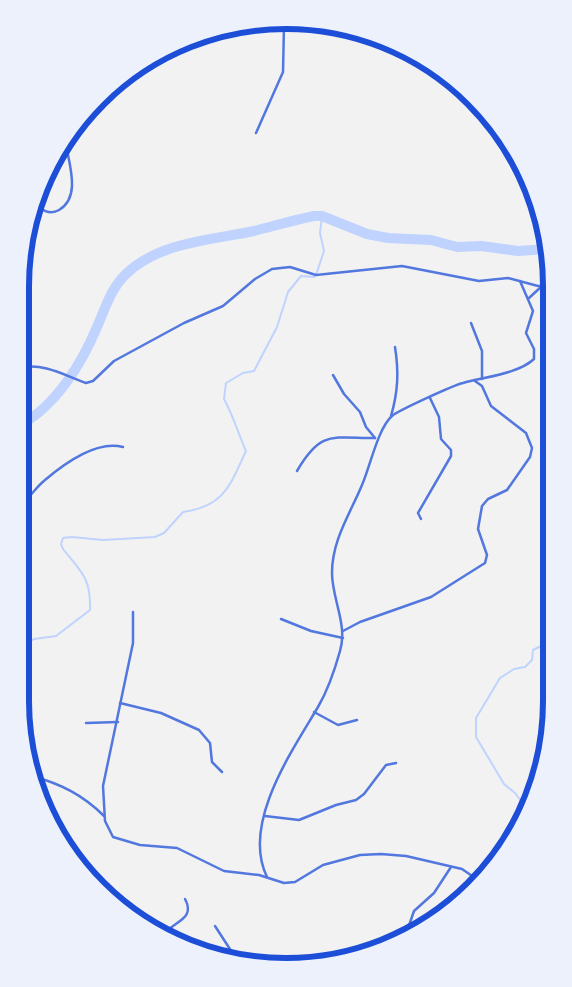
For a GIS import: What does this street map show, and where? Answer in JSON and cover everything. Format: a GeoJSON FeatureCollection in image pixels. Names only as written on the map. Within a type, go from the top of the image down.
{"type":"FeatureCollection","features":[{"type":"Feature","properties":{"kind":"street"},"geometry":{"type":"LineString","coordinates":[[256,133],[283,72],[284,29]]}},
{"type":"Feature","properties":{"kind":"street"},"geometry":{"type":"LineString","coordinates":[[41,208],[45,211],[55,212],[68,200],[72,185],[67,151]]}},
{"type":"Feature","properties":{"kind":"street"},"geometry":{"type":"LineString","coordinates":[[29,367],[45,368],[86,383],[93,380],[114,361],[223,306],[272,269],[290,267],[316,274],[402,266],[479,280],[508,278],[542,286]]}},
{"type":"Feature","properties":{"kind":"street"},"geometry":{"type":"LineString","coordinates":[[390,417],[458,384],[503,373],[534,359],[534,348],[526,333],[533,315],[529,298],[520,281]]}},
{"type":"Feature","properties":{"kind":"street"},"geometry":{"type":"LineString","coordinates":[[529,298],[542,286]]}},
{"type":"Feature","properties":{"kind":"street"},"geometry":{"type":"LineString","coordinates":[[471,324],[482,351],[482,379]]}},
{"type":"Feature","properties":{"kind":"street"},"geometry":{"type":"LineString","coordinates":[[267,877],[260,854],[265,816],[284,764],[326,690],[343,638],[332,582],[333,558],[342,525],[363,484],[376,440],[390,417],[398,388],[398,366],[395,347]]}},
{"type":"Feature","properties":{"kind":"street"},"geometry":{"type":"LineString","coordinates":[[333,375],[344,394],[360,412],[366,427],[376,440]]}},
{"type":"Feature","properties":{"kind":"street"},"geometry":{"type":"LineString","coordinates":[[343,631],[360,622],[431,597],[485,564],[487,555],[478,529],[482,506],[488,500],[507,490],[530,457],[532,448],[526,433],[491,406],[482,386],[474,380]]}},
{"type":"Feature","properties":{"kind":"street"},"geometry":{"type":"LineString","coordinates":[[420,520],[418,513],[451,456],[451,450],[441,439],[439,417],[430,398]]}},
{"type":"Feature","properties":{"kind":"street"},"geometry":{"type":"LineString","coordinates":[[297,471],[311,448],[323,440],[376,440]]}},
{"type":"Feature","properties":{"kind":"street"},"geometry":{"type":"LineString","coordinates":[[29,496],[45,480],[90,451],[113,445],[123,447]]}},
{"type":"Feature","properties":{"kind":"street"},"geometry":{"type":"LineString","coordinates":[[133,612],[133,643],[120,703],[118,722],[105,770],[105,816],[110,834],[118,839],[140,845],[178,848],[224,871],[267,877],[278,882],[290,883],[323,865],[371,854],[406,856],[468,872],[474,877]]}},
{"type":"Feature","properties":{"kind":"street"},"geometry":{"type":"LineString","coordinates":[[281,619],[311,631],[343,638]]}},
{"type":"Feature","properties":{"kind":"street"},"geometry":{"type":"LineString","coordinates":[[120,703],[161,713],[173,721],[187,724],[199,730],[210,743],[212,762],[222,772]]}},
{"type":"Feature","properties":{"kind":"street"},"geometry":{"type":"LineString","coordinates":[[314,712],[338,725],[357,720]]}},
{"type":"Feature","properties":{"kind":"street"},"geometry":{"type":"LineString","coordinates":[[86,723],[118,722]]}},
{"type":"Feature","properties":{"kind":"street"},"geometry":{"type":"LineString","coordinates":[[265,816],[299,820],[336,805],[356,800],[364,794],[386,765],[396,763]]}},
{"type":"Feature","properties":{"kind":"street"},"geometry":{"type":"LineString","coordinates":[[41,780],[83,797],[105,816]]}},
{"type":"Feature","properties":{"kind":"street"},"geometry":{"type":"LineString","coordinates":[[408,928],[414,910],[434,893],[451,867]]}},
{"type":"Feature","properties":{"kind":"street"},"geometry":{"type":"LineString","coordinates":[[169,930],[188,914],[189,907],[185,899]]}},
{"type":"Feature","properties":{"kind":"street"},"geometry":{"type":"LineString","coordinates":[[215,926],[232,952]]}},
{"type":"Feature","properties":{"kind":"waterway"},"geometry":{"type":"LineString","coordinates":[[29,419],[45,407],[76,369],[116,286],[139,263],[170,249],[314,216],[322,216],[367,234],[388,238],[431,240],[457,247],[481,246],[518,251],[541,249]]}},
{"type":"Feature","properties":{"kind":"waterway"},"geometry":{"type":"LineString","coordinates":[[29,642],[34,639],[56,636],[90,610],[87,583],[80,570],[63,549],[61,544],[63,538],[103,540],[155,537],[164,533],[183,512],[208,505],[217,499],[230,484],[246,451],[224,399],[226,383],[243,373],[254,371],[277,327],[288,292],[301,276],[314,277],[316,275],[324,251],[320,233],[322,216]]}},
{"type":"Feature","properties":{"kind":"waterway"},"geometry":{"type":"LineString","coordinates":[[522,803],[515,793],[504,784],[476,737],[476,718],[500,678],[514,669],[525,667],[532,660],[533,650],[543,645]]}}]}
